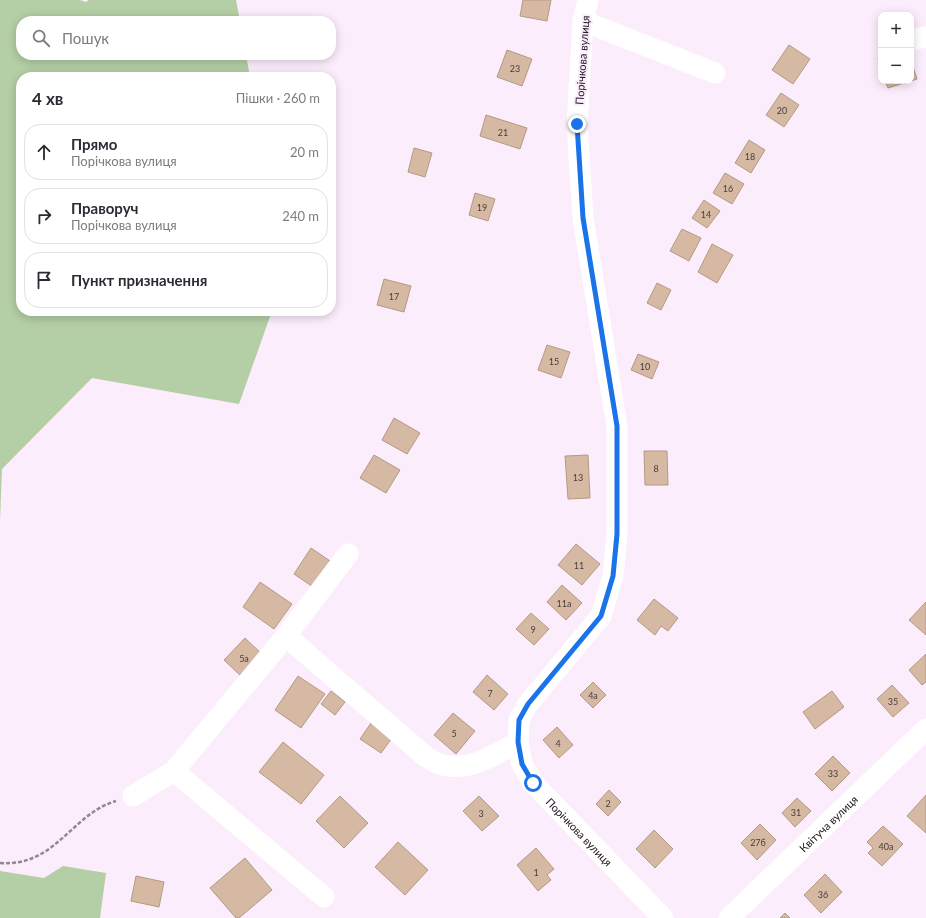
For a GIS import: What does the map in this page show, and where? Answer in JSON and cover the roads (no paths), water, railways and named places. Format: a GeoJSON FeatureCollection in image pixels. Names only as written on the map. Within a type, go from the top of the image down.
{"type":"FeatureCollection","features":[{"type":"Feature","properties":{"kind":"street","name":"Порічкова вулиця"},"geometry":{"type":"LineString","coordinates":[[588,0],[583,21],[577,124],[583,218],[617,426],[617,534],[613,576],[601,616],[528,704],[519,720],[518,742],[522,764],[533,783],[663,918]]}},
{"type":"Feature","properties":{"kind":"street"},"geometry":{"type":"LineString","coordinates":[[583,21],[715,74]]}},
{"type":"Feature","properties":{"kind":"street"},"geometry":{"type":"LineString","coordinates":[[914,39],[926,37]]}},
{"type":"Feature","properties":{"kind":"street"},"geometry":{"type":"LineString","coordinates":[[132,796],[174,771],[286,636],[348,554]]}},
{"type":"Feature","properties":{"kind":"street"},"geometry":{"type":"LineString","coordinates":[[286,636],[426,757],[442,765],[460,767],[478,764],[518,742]]}},
{"type":"Feature","properties":{"kind":"street","name":"Квітуча вулиця"},"geometry":{"type":"LineString","coordinates":[[729,918],[926,729]]}},
{"type":"Feature","properties":{"kind":"street"},"geometry":{"type":"LineString","coordinates":[[174,771],[324,897]]}}]}
